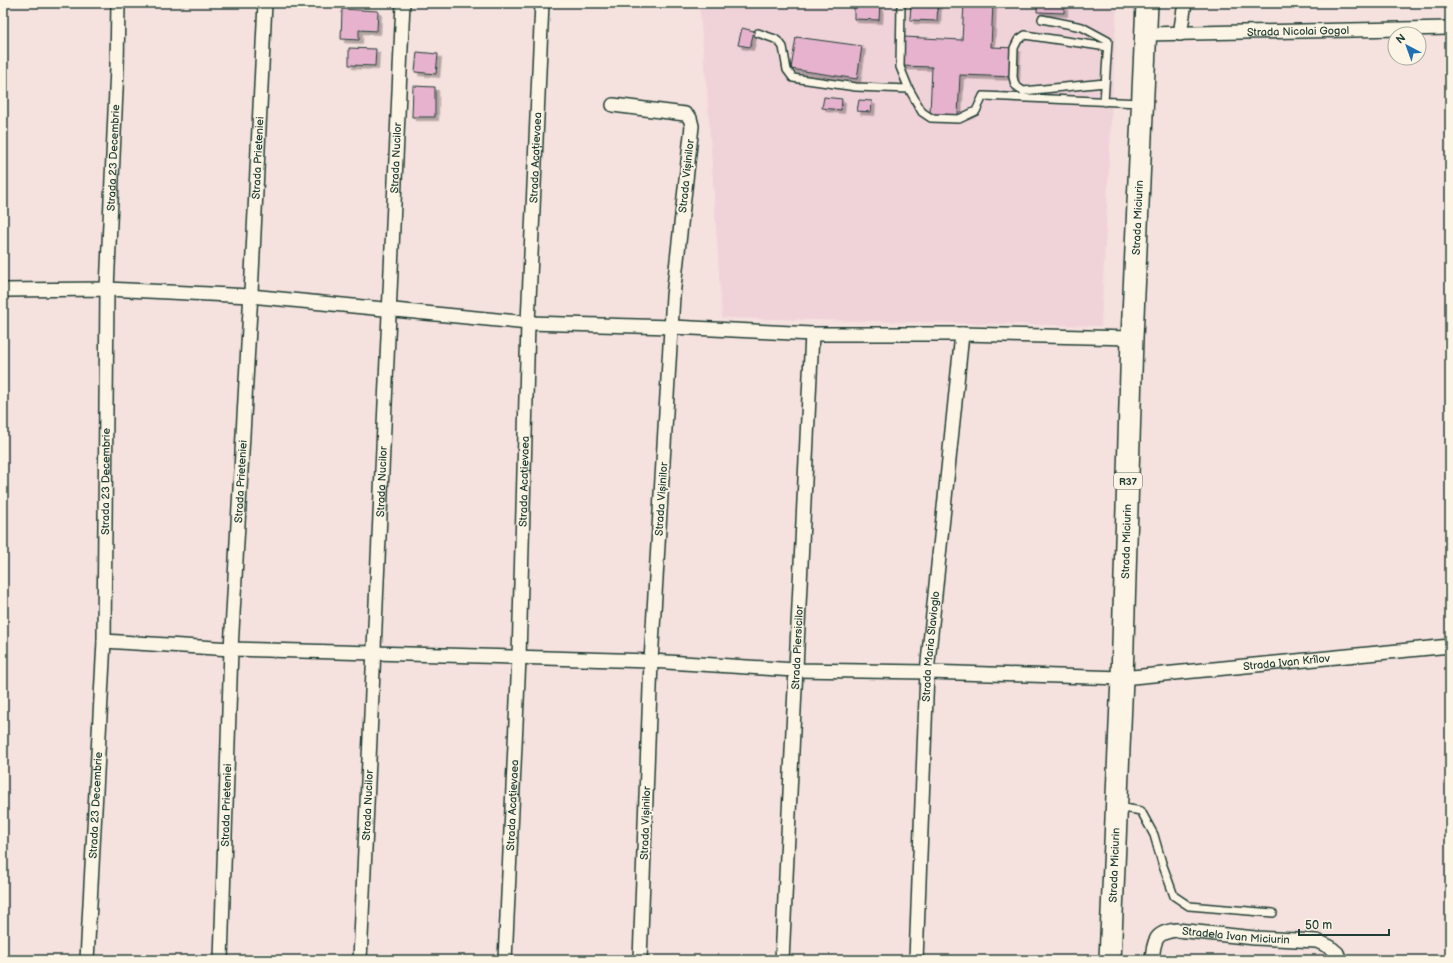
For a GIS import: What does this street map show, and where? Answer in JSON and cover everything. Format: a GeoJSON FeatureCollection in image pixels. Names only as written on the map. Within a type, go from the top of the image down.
{"type":"FeatureCollection","features":[{"type":"Feature","properties":{"kind":"main road","name":"Strada Miciurin"},"geometry":{"type":"LineString","coordinates":[[1110,960],[1122,678],[1132,338],[1147,3]]}},
{"type":"Feature","properties":{"kind":"street","name":"Strada 23 Decembrie"},"geometry":{"type":"LineString","coordinates":[[87,960],[104,641],[107,290],[117,68],[118,3]]}},
{"type":"Feature","properties":{"kind":"street","name":"Strada Prieteniei"},"geometry":{"type":"LineString","coordinates":[[221,960],[231,649],[264,3]]}},
{"type":"Feature","properties":{"kind":"street","name":"Strada Nucilor"},"geometry":{"type":"LineString","coordinates":[[360,960],[375,653],[388,309],[403,3]]}},
{"type":"Feature","properties":{"kind":"street","name":"Strada Acațievaea"},"geometry":{"type":"LineString","coordinates":[[506,960],[519,658],[528,323],[542,3]]}},
{"type":"Feature","properties":{"kind":"street"},"geometry":{"type":"LineString","coordinates":[[1180,34],[1185,3]]}},
{"type":"Feature","properties":{"kind":"street","name":"Strada Nicolai Gogol"},"geometry":{"type":"LineString","coordinates":[[1145,34],[1450,28]]}},
{"type":"Feature","properties":{"kind":"street","name":"Strada Vișinilor"},"geometry":{"type":"LineString","coordinates":[[613,105],[685,114],[690,118],[692,126],[674,289],[651,661],[640,960]]}},
{"type":"Feature","properties":{"kind":"street"},"geometry":{"type":"LineString","coordinates":[[3,290],[107,290],[250,296],[528,323],[672,327],[812,334],[962,334],[1132,338]]}},
{"type":"Feature","properties":{"kind":"street","name":"Strada Piersicilor"},"geometry":{"type":"LineString","coordinates":[[782,960],[812,334]]}},
{"type":"Feature","properties":{"kind":"street","name":"Strada Maria Slavioglo"},"geometry":{"type":"LineString","coordinates":[[916,960],[927,672],[962,334]]}},
{"type":"Feature","properties":{"kind":"street","name":"Strada Ivan Krîlov"},"geometry":{"type":"LineString","coordinates":[[104,641],[231,649],[651,661],[795,670],[927,672],[1122,678],[1450,646]]}},
{"type":"Feature","properties":{"kind":"street","name":"Stradela Ivan Miciurin"},"geometry":{"type":"LineString","coordinates":[[1152,960],[1154,943],[1159,934],[1177,930],[1255,938],[1317,941],[1330,947],[1339,957]]}},
{"type":"Feature","properties":{"kind":"lane"},"geometry":{"type":"LineString","coordinates":[[901,3],[900,67],[909,89],[922,112],[931,118],[959,119],[976,110],[983,96],[1142,103]]}},
{"type":"Feature","properties":{"kind":"lane"},"geometry":{"type":"LineString","coordinates":[[1042,19],[1082,27],[1108,40],[1104,102]]}},
{"type":"Feature","properties":{"kind":"lane"},"geometry":{"type":"LineString","coordinates":[[758,33],[775,39],[780,43],[783,47],[787,70],[793,78],[856,87],[909,89]]}},
{"type":"Feature","properties":{"kind":"lane"},"geometry":{"type":"LineString","coordinates":[[1105,83],[1023,91],[1015,85],[1013,77],[1014,48],[1018,40],[1025,35],[1107,47]]}},
{"type":"Feature","properties":{"kind":"lane"},"geometry":{"type":"LineString","coordinates":[[1116,806],[1141,811],[1154,835],[1174,896],[1188,906],[1273,913]]}},
{"type":"Feature","properties":{"kind":"shaded area"},"geometry":{"type":"Polygon","coordinates":[[[699,3],[1117,3],[1101,326],[722,318],[707,90],[699,3]]]}},
{"type":"Feature","properties":{"kind":"building"},"geometry":{"type":"Polygon","coordinates":[[[854,3],[880,3],[879,20],[854,19],[854,3]]]}},
{"type":"Feature","properties":{"kind":"building"},"geometry":{"type":"Polygon","coordinates":[[[911,3],[938,3],[937,21],[910,20],[911,3]]]}},
{"type":"Feature","properties":{"kind":"building"},"geometry":{"type":"Polygon","coordinates":[[[964,3],[993,3],[991,47],[1017,48],[1016,77],[960,75],[958,115],[930,114],[932,67],[902,66],[904,37],[962,40],[964,3]]]}},
{"type":"Feature","properties":{"kind":"building"},"geometry":{"type":"Polygon","coordinates":[[[1037,3],[1064,3],[1064,13],[1037,12],[1037,3]]]}},
{"type":"Feature","properties":{"kind":"building"},"geometry":{"type":"Polygon","coordinates":[[[342,9],[378,11],[377,31],[359,30],[359,40],[341,39],[342,9]]]}},
{"type":"Feature","properties":{"kind":"building"},"geometry":{"type":"Polygon","coordinates":[[[742,28],[754,31],[750,47],[738,45],[742,28]]]}},
{"type":"Feature","properties":{"kind":"building"},"geometry":{"type":"Polygon","coordinates":[[[796,37],[862,46],[857,79],[791,69],[796,37]]]}},
{"type":"Feature","properties":{"kind":"building"},"geometry":{"type":"Polygon","coordinates":[[[349,48],[376,49],[375,66],[349,65],[349,48]]]}},
{"type":"Feature","properties":{"kind":"building"},"geometry":{"type":"Polygon","coordinates":[[[417,52],[438,54],[436,74],[415,72],[417,52]]]}},
{"type":"Feature","properties":{"kind":"building"},"geometry":{"type":"Polygon","coordinates":[[[413,86],[435,87],[435,117],[412,117],[413,86]]]}},
{"type":"Feature","properties":{"kind":"building"},"geometry":{"type":"Polygon","coordinates":[[[824,97],[842,99],[841,110],[822,108],[824,97]]]}},
{"type":"Feature","properties":{"kind":"building"},"geometry":{"type":"Polygon","coordinates":[[[859,100],[872,101],[871,112],[857,111],[859,100]]]}}]}
